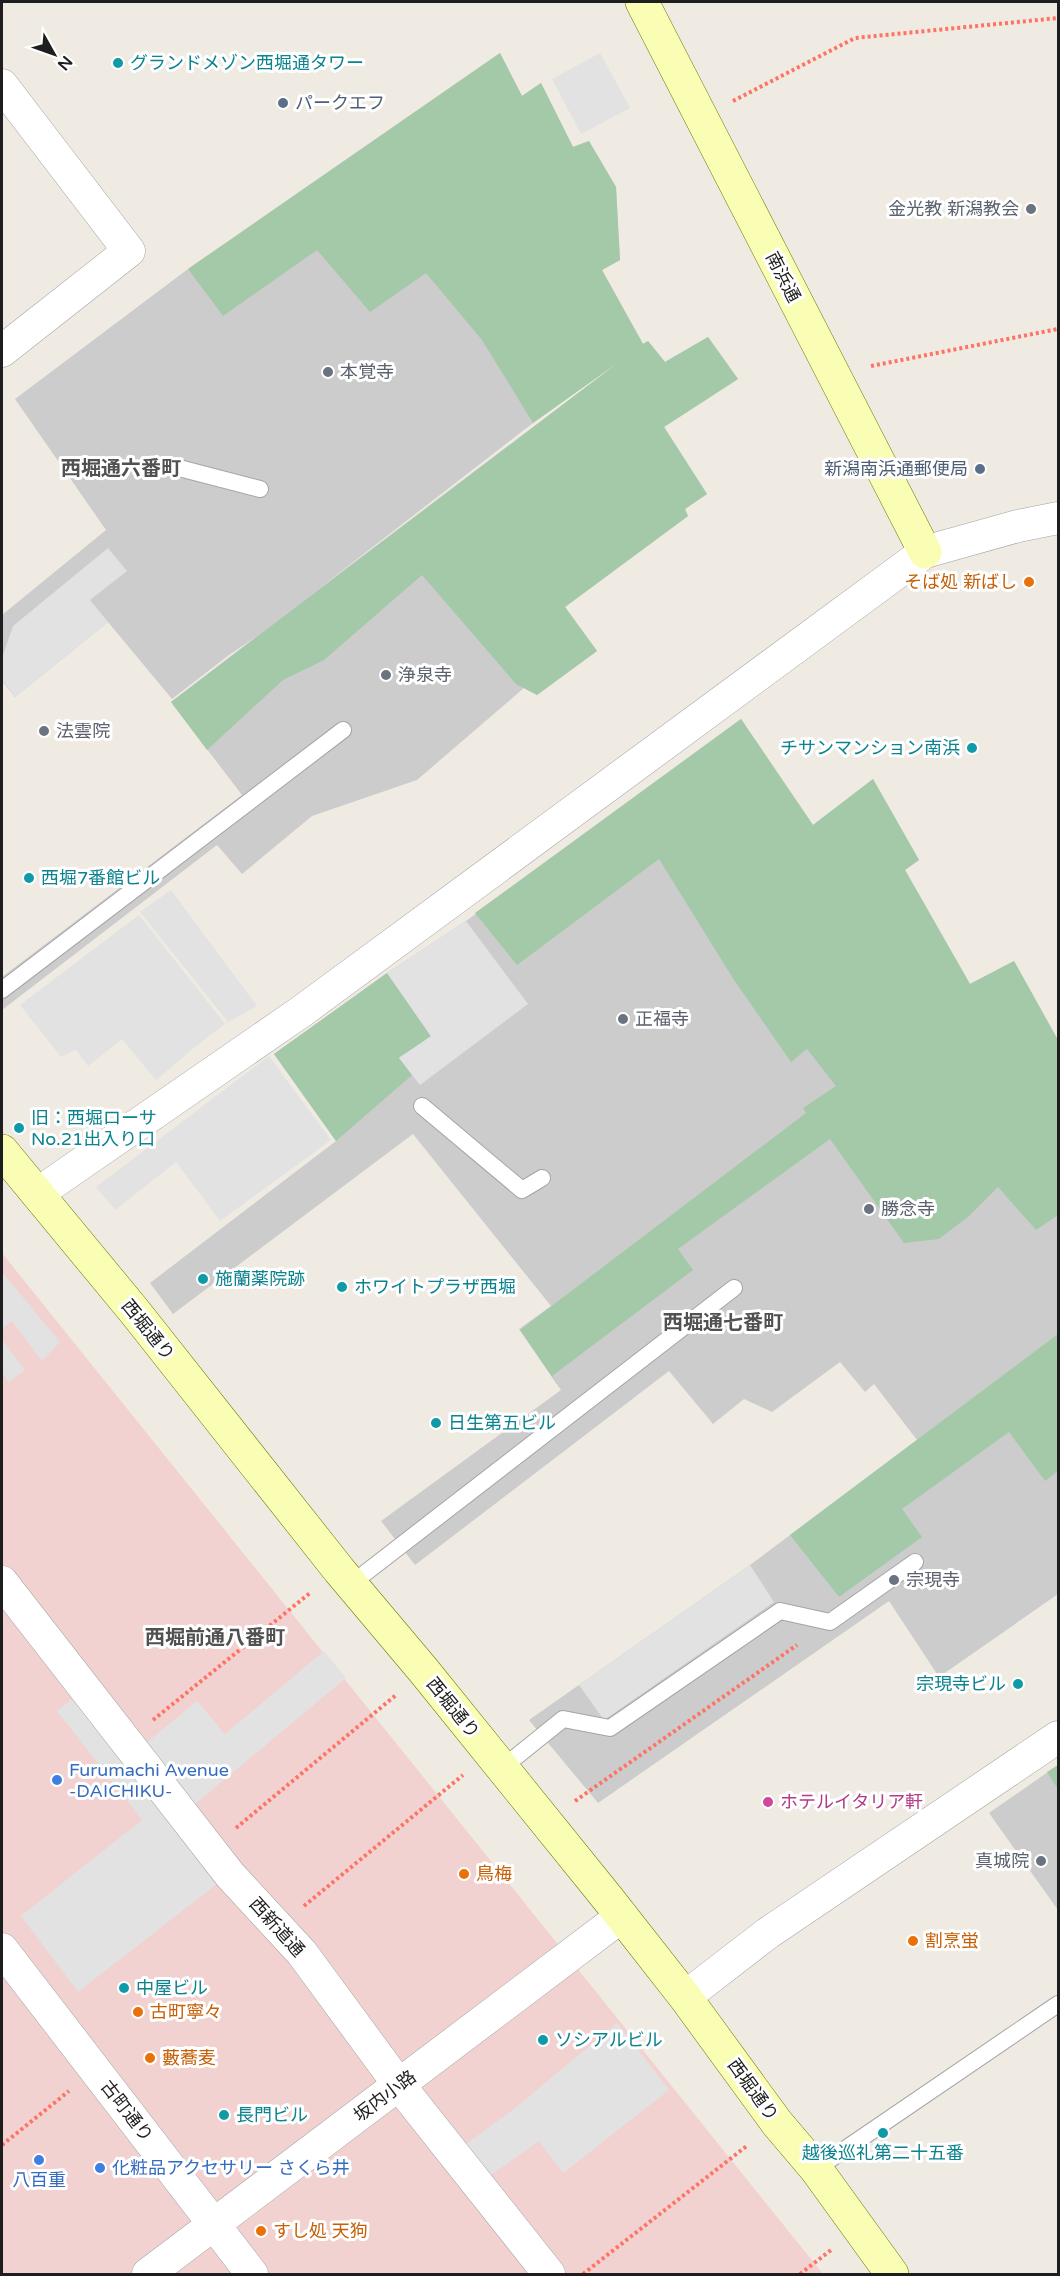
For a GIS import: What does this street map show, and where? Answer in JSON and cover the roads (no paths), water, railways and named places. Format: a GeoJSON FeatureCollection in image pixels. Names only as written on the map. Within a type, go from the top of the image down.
{"type":"FeatureCollection","features":[{"type":"Feature","properties":{"kind":"street","name":"南浜通"},"geometry":{"type":"LineString","coordinates":[[642,2],[925,552]]}},
{"type":"Feature","properties":{"kind":"street"},"geometry":{"type":"LineString","coordinates":[[2,85],[129,251],[2,351]]}},
{"type":"Feature","properties":{"kind":"street"},"geometry":{"type":"LineString","coordinates":[[37,1194],[302,1011],[925,552],[1018,526],[1059,519]]}},
{"type":"Feature","properties":{"kind":"street","name":"西堀通り"},"geometry":{"type":"LineString","coordinates":[[6,1165],[37,1194],[135,1312],[345,1577],[622,1916],[777,2122],[816,2169],[892,2274]]}},
{"type":"Feature","properties":{"kind":"street","name":"西新道通"},"geometry":{"type":"LineString","coordinates":[[2,1582],[230,1875],[302,1953],[399,2085],[549,2274]]}},
{"type":"Feature","properties":{"kind":"street"},"geometry":{"type":"LineString","coordinates":[[685,1997],[768,1934],[1059,1737]]}},
{"type":"Feature","properties":{"kind":"street","name":"坂内小路"},"geometry":{"type":"LineString","coordinates":[[148,2274],[622,1916]]}},
{"type":"Feature","properties":{"kind":"street","name":"古町通り"},"geometry":{"type":"LineString","coordinates":[[2,1948],[252,2274]]}},
{"type":"Feature","properties":{"kind":"lane"},"geometry":{"type":"LineString","coordinates":[[179,468],[260,489]]}},
{"type":"Feature","properties":{"kind":"lane"},"geometry":{"type":"LineString","coordinates":[[2,990],[343,730]]}},
{"type":"Feature","properties":{"kind":"lane"},"geometry":{"type":"LineString","coordinates":[[422,1106],[522,1190],[542,1178]]}},
{"type":"Feature","properties":{"kind":"lane"},"geometry":{"type":"LineString","coordinates":[[345,1577],[734,1288]]}},
{"type":"Feature","properties":{"kind":"lane"},"geometry":{"type":"LineString","coordinates":[[496,1761],[563,1719],[610,1728],[780,1611],[830,1622],[915,1562]]}},
{"type":"Feature","properties":{"kind":"lane"},"geometry":{"type":"LineString","coordinates":[[816,2169],[1059,2004]]}},
{"type":"Feature","properties":{"kind":"place","name":"グランドメゾン西堀通タワー"},"geometry":{"type":"Point","coordinates":[118,63]}},
{"type":"Feature","properties":{"kind":"place","name":"パークエフ"},"geometry":{"type":"Point","coordinates":[283,103]}},
{"type":"Feature","properties":{"kind":"place","name":"金光教 新潟教会"},"geometry":{"type":"Point","coordinates":[1031,209]}},
{"type":"Feature","properties":{"kind":"place","name":"本覚寺"},"geometry":{"type":"Point","coordinates":[328,372]}},
{"type":"Feature","properties":{"kind":"place","name":"新潟南浜通郵便局"},"geometry":{"type":"Point","coordinates":[980,469]}},
{"type":"Feature","properties":{"kind":"place","name":"そば処 新ばし"},"geometry":{"type":"Point","coordinates":[1029,582]}},
{"type":"Feature","properties":{"kind":"place","name":"浄泉寺"},"geometry":{"type":"Point","coordinates":[386,675]}},
{"type":"Feature","properties":{"kind":"place","name":"法雲院"},"geometry":{"type":"Point","coordinates":[44,731]}},
{"type":"Feature","properties":{"kind":"place","name":"チサンマンション南浜"},"geometry":{"type":"Point","coordinates":[972,748]}},
{"type":"Feature","properties":{"kind":"place","name":"西堀7番館ビル"},"geometry":{"type":"Point","coordinates":[29,878]}},
{"type":"Feature","properties":{"kind":"place","name":"正福寺"},"geometry":{"type":"Point","coordinates":[623,1019]}},
{"type":"Feature","properties":{"kind":"place","name":"旧：西堀ローサ No.21出入り口"},"geometry":{"type":"Point","coordinates":[19,1128]}},
{"type":"Feature","properties":{"kind":"place","name":"勝念寺"},"geometry":{"type":"Point","coordinates":[869,1209]}},
{"type":"Feature","properties":{"kind":"place","name":"施蘭薬院跡"},"geometry":{"type":"Point","coordinates":[203,1279]}},
{"type":"Feature","properties":{"kind":"place","name":"ホワイトプラザ西堀"},"geometry":{"type":"Point","coordinates":[342,1287]}},
{"type":"Feature","properties":{"kind":"place","name":"日生第五ビル"},"geometry":{"type":"Point","coordinates":[436,1423]}},
{"type":"Feature","properties":{"kind":"place","name":"宗現寺"},"geometry":{"type":"Point","coordinates":[894,1580]}},
{"type":"Feature","properties":{"kind":"place","name":"宗現寺ビル"},"geometry":{"type":"Point","coordinates":[1018,1684]}},
{"type":"Feature","properties":{"kind":"place","name":"Furumachi Avenue -DAICHIKU-"},"geometry":{"type":"Point","coordinates":[57,1780]}},
{"type":"Feature","properties":{"kind":"place","name":"ホテルイタリア軒"},"geometry":{"type":"Point","coordinates":[768,1802]}},
{"type":"Feature","properties":{"kind":"place","name":"真城院"},"geometry":{"type":"Point","coordinates":[1041,1861]}},
{"type":"Feature","properties":{"kind":"place","name":"鳥梅"},"geometry":{"type":"Point","coordinates":[464,1874]}},
{"type":"Feature","properties":{"kind":"place","name":"割烹蛍"},"geometry":{"type":"Point","coordinates":[913,1941]}},
{"type":"Feature","properties":{"kind":"place","name":"中屋ビル"},"geometry":{"type":"Point","coordinates":[124,1988]}},
{"type":"Feature","properties":{"kind":"place","name":"古町寧々"},"geometry":{"type":"Point","coordinates":[138,2012]}},
{"type":"Feature","properties":{"kind":"place","name":"ソシアルビル"},"geometry":{"type":"Point","coordinates":[543,2040]}},
{"type":"Feature","properties":{"kind":"place","name":"藪蕎麦"},"geometry":{"type":"Point","coordinates":[150,2058]}},
{"type":"Feature","properties":{"kind":"place","name":"長門ビル"},"geometry":{"type":"Point","coordinates":[224,2115]}},
{"type":"Feature","properties":{"kind":"place","name":"越後巡礼第二十五番"},"geometry":{"type":"Point","coordinates":[883,2133]}},
{"type":"Feature","properties":{"kind":"place","name":"八百重"},"geometry":{"type":"Point","coordinates":[39,2160]}},
{"type":"Feature","properties":{"kind":"place","name":"化粧品アクセサリー さくら井"},"geometry":{"type":"Point","coordinates":[100,2168]}},
{"type":"Feature","properties":{"kind":"place","name":"すし処 天狗"},"geometry":{"type":"Point","coordinates":[261,2231]}},
{"type":"Feature","properties":{"kind":"district","name":"西堀通六番町"},"geometry":{"type":"Point","coordinates":[121,469]}},
{"type":"Feature","properties":{"kind":"district","name":"西堀通七番町"},"geometry":{"type":"Point","coordinates":[723,1323]}},
{"type":"Feature","properties":{"kind":"district","name":"西堀前通八番町"},"geometry":{"type":"Point","coordinates":[215,1638]}}]}
